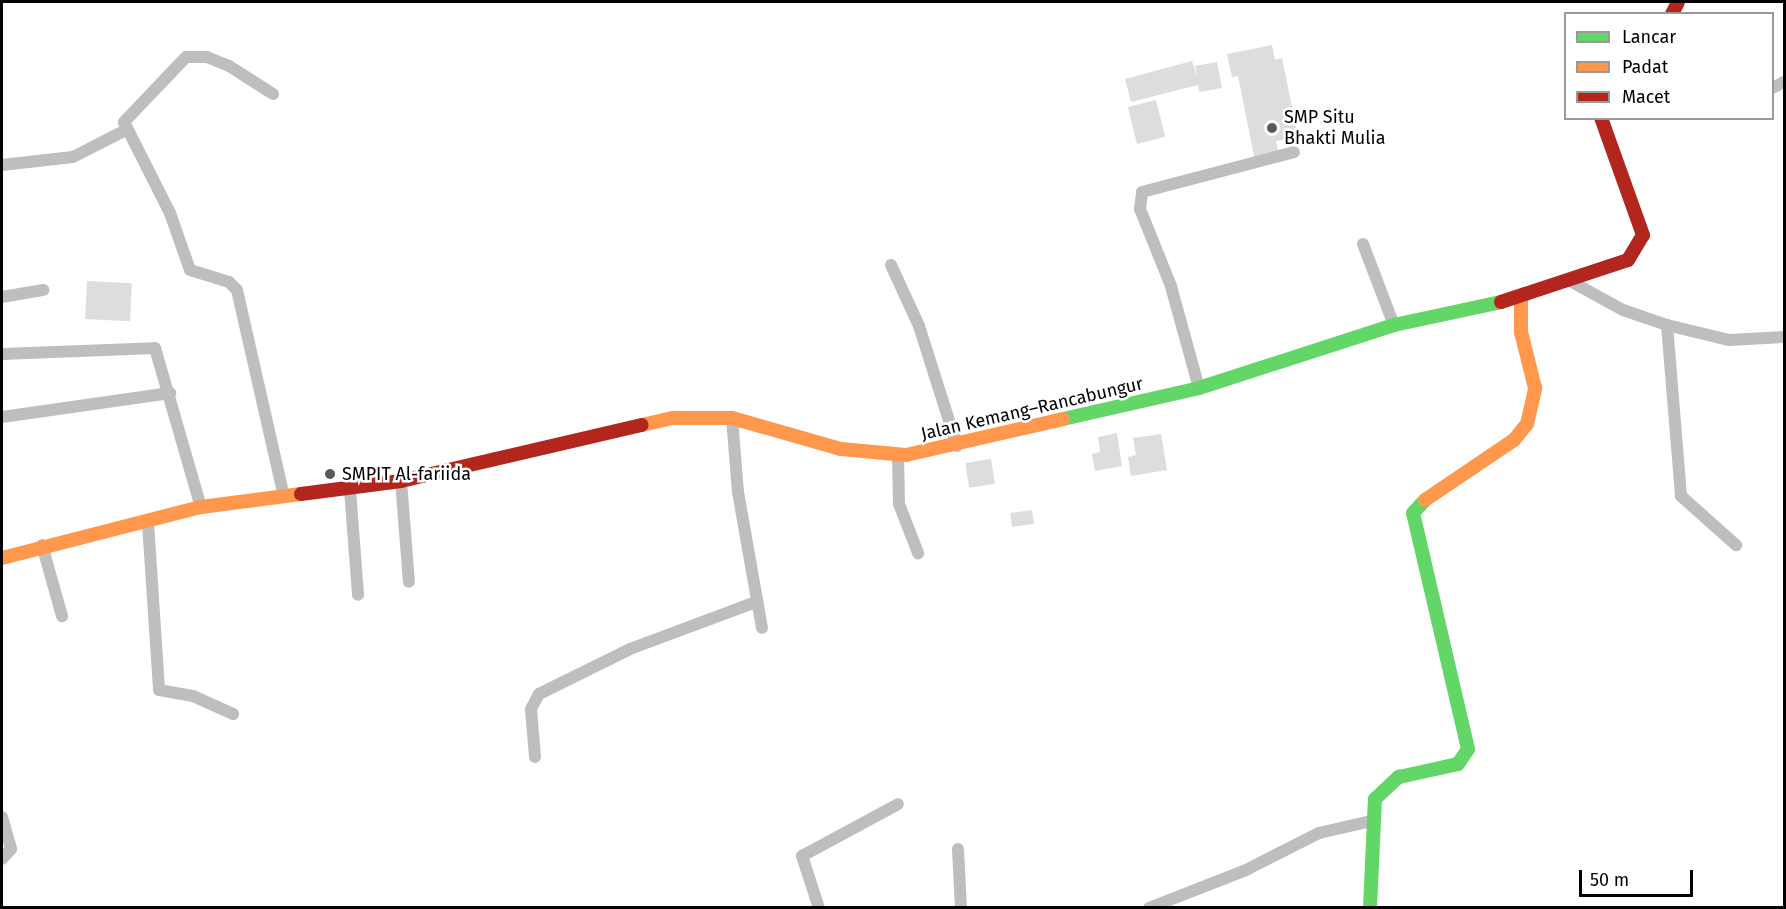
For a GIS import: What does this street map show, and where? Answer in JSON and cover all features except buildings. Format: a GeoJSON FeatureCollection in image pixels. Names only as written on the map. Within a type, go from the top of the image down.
{"type":"FeatureCollection","features":[{"type":"Feature","properties":{"kind":"street"},"geometry":{"type":"LineString","coordinates":[[273,94],[218,62],[186,57],[127,113],[126,130],[171,213],[190,270],[229,282],[237,290],[284,497]]}},
{"type":"Feature","properties":{"kind":"street","name":"Jalan Kemang–Rancabungur"},"geometry":{"type":"LineString","coordinates":[[2,558],[42,545],[148,523],[201,507],[350,490],[401,481],[673,418],[732,418],[841,449],[898,455],[957,446],[1199,388],[1394,325],[1521,297],[1572,282],[1629,260],[1643,235],[1602,120]]}},
{"type":"Feature","properties":{"kind":"street"},"geometry":{"type":"LineString","coordinates":[[2,165],[73,157],[126,130]]}},
{"type":"Feature","properties":{"kind":"street"},"geometry":{"type":"LineString","coordinates":[[1199,388],[1171,286],[1140,209],[1142,192],[1294,152]]}},
{"type":"Feature","properties":{"kind":"street"},"geometry":{"type":"LineString","coordinates":[[1363,244],[1394,325]]}},
{"type":"Feature","properties":{"kind":"street"},"geometry":{"type":"LineString","coordinates":[[891,265],[919,326],[957,446]]}},
{"type":"Feature","properties":{"kind":"street"},"geometry":{"type":"LineString","coordinates":[[1572,282],[1623,310],[1666,325],[1729,340],[1785,337]]}},
{"type":"Feature","properties":{"kind":"street"},"geometry":{"type":"LineString","coordinates":[[2,297],[43,290]]}},
{"type":"Feature","properties":{"kind":"street"},"geometry":{"type":"LineString","coordinates":[[1370,908],[1371,821],[1376,799],[1387,784],[1458,764],[1468,749],[1413,513],[1430,494],[1514,440],[1527,424],[1535,388],[1521,332],[1521,297]]}},
{"type":"Feature","properties":{"kind":"street"},"geometry":{"type":"LineString","coordinates":[[1666,325],[1681,496],[1736,545]]}},
{"type":"Feature","properties":{"kind":"street"},"geometry":{"type":"LineString","coordinates":[[2,354],[144,345],[160,356],[201,507]]}},
{"type":"Feature","properties":{"kind":"street"},"geometry":{"type":"LineString","coordinates":[[2,417],[170,393]]}},
{"type":"Feature","properties":{"kind":"street"},"geometry":{"type":"LineString","coordinates":[[732,418],[756,602],[762,627]]}},
{"type":"Feature","properties":{"kind":"street"},"geometry":{"type":"LineString","coordinates":[[898,455],[899,504],[918,553]]}},
{"type":"Feature","properties":{"kind":"street"},"geometry":{"type":"LineString","coordinates":[[401,481],[408,582]]}},
{"type":"Feature","properties":{"kind":"street"},"geometry":{"type":"LineString","coordinates":[[350,490],[358,595]]}},
{"type":"Feature","properties":{"kind":"street"},"geometry":{"type":"LineString","coordinates":[[148,523],[159,690],[193,696],[233,714]]}},
{"type":"Feature","properties":{"kind":"street"},"geometry":{"type":"LineString","coordinates":[[42,545],[62,616]]}},
{"type":"Feature","properties":{"kind":"street"},"geometry":{"type":"LineString","coordinates":[[535,757],[531,709],[538,694],[630,649],[756,602]]}},
{"type":"Feature","properties":{"kind":"street"},"geometry":{"type":"LineString","coordinates":[[819,908],[802,856],[898,804]]}},
{"type":"Feature","properties":{"kind":"street"},"geometry":{"type":"LineString","coordinates":[[2,817],[11,849],[2,859]]}},
{"type":"Feature","properties":{"kind":"street"},"geometry":{"type":"LineString","coordinates":[[1149,908],[1246,870],[1319,833],[1371,821]]}},
{"type":"Feature","properties":{"kind":"street"},"geometry":{"type":"LineString","coordinates":[[958,849],[961,908]]}},
{"type":"Feature","properties":{"kind":"traffic: fast"},"geometry":{"type":"LineString","coordinates":[[1063,419],[1199,388],[1394,325],[1501,302]]}},
{"type":"Feature","properties":{"kind":"traffic: fast"},"geometry":{"type":"LineString","coordinates":[[1370,908],[1375,799],[1399,777],[1458,764],[1468,749],[1413,513],[1425,500]]}},
{"type":"Feature","properties":{"kind":"traffic: slow"},"geometry":{"type":"LineString","coordinates":[[1425,500],[1514,440],[1527,424],[1535,388],[1521,332],[1521,297]]}},
{"type":"Feature","properties":{"kind":"traffic: slow"},"geometry":{"type":"LineString","coordinates":[[642,425],[673,418],[732,418],[841,449],[906,455],[1063,419]]}},
{"type":"Feature","properties":{"kind":"traffic: slow"},"geometry":{"type":"LineString","coordinates":[[2,558],[201,507],[301,494]]}},
{"type":"Feature","properties":{"kind":"traffic: jam"},"geometry":{"type":"LineString","coordinates":[[1673,12],[1678,2]]}},
{"type":"Feature","properties":{"kind":"traffic: jam"},"geometry":{"type":"LineString","coordinates":[[1501,302],[1628,260],[1643,235],[1602,120]]}},
{"type":"Feature","properties":{"kind":"traffic: jam"},"geometry":{"type":"LineString","coordinates":[[301,494],[401,481],[642,425]]}},
{"type":"Feature","properties":{"kind":"place","name":"SMP Situ Bhakti Mulia"},"geometry":{"type":"Point","coordinates":[1272,128]}},
{"type":"Feature","properties":{"kind":"place","name":"SMPIT Al-fariida"},"geometry":{"type":"Point","coordinates":[330,474]}}]}
